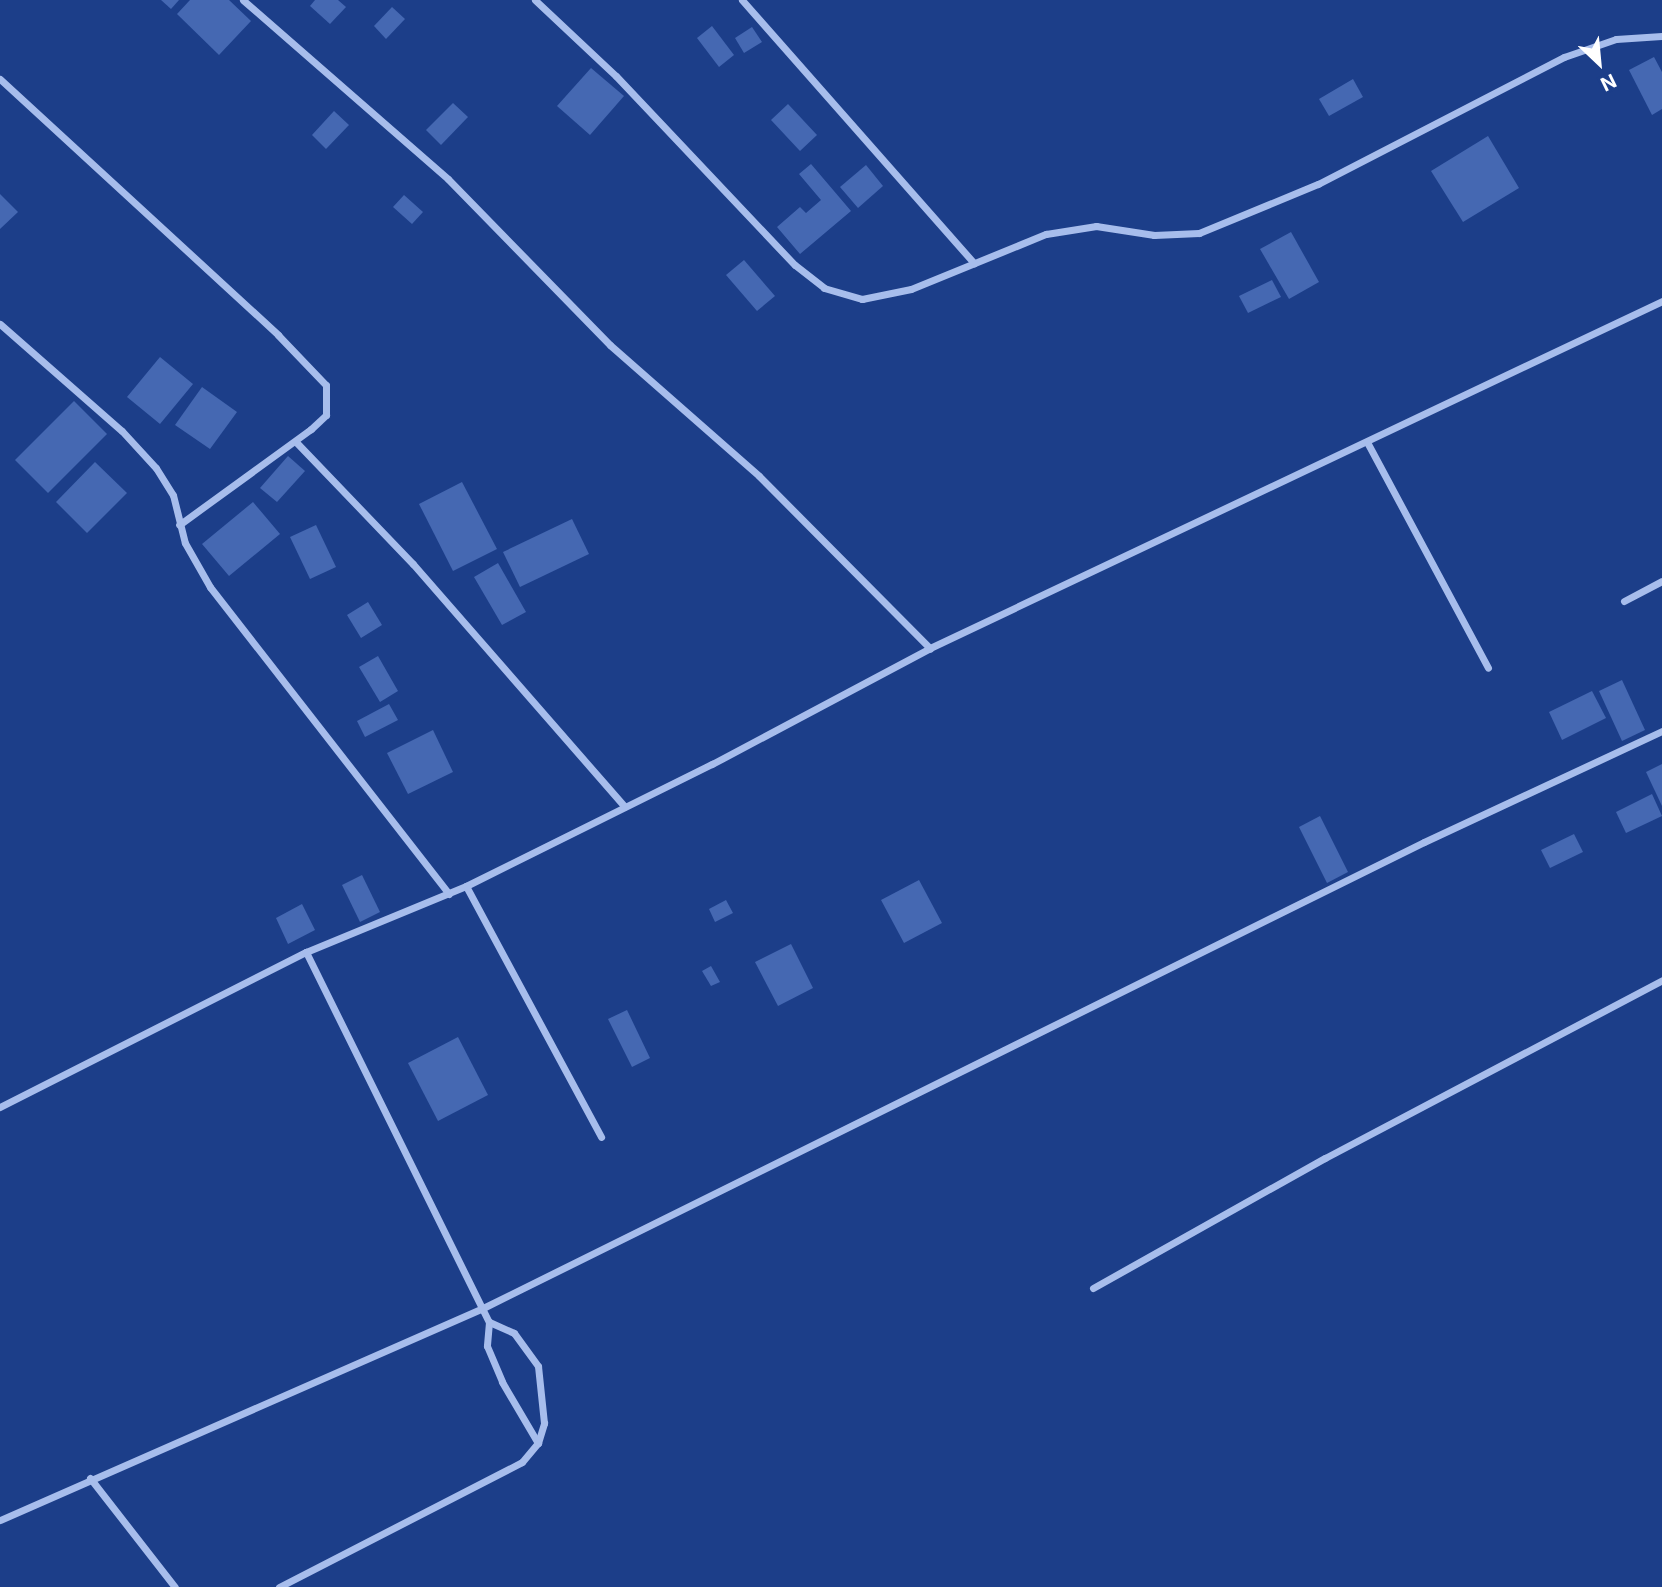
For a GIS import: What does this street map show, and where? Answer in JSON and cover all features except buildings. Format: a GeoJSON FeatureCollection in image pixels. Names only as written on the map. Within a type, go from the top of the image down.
{"type":"FeatureCollection","features":[{"type":"Feature","properties":{"kind":"street"},"geometry":{"type":"LineString","coordinates":[[243,0],[448,179],[610,345],[759,476],[930,648]]}},
{"type":"Feature","properties":{"kind":"street"},"geometry":{"type":"LineString","coordinates":[[535,0],[635,96],[795,265],[824,288],[862,299],[911,289],[1045,234],[1096,226],[1154,235],[1199,233],[1318,184],[1564,57],[1616,39],[1662,36]]}},
{"type":"Feature","properties":{"kind":"street"},"geometry":{"type":"LineString","coordinates":[[742,0],[974,263]]}},
{"type":"Feature","properties":{"kind":"street"},"geometry":{"type":"LineString","coordinates":[[0,79],[317,373],[326,385],[326,415],[296,442],[179,525]]}},
{"type":"Feature","properties":{"kind":"street"},"geometry":{"type":"LineString","coordinates":[[0,1107],[306,952],[466,886],[625,807],[930,648],[1662,301]]}},
{"type":"Feature","properties":{"kind":"street"},"geometry":{"type":"LineString","coordinates":[[0,324],[122,431],[156,468],[173,495],[179,525],[210,587],[449,894]]}},
{"type":"Feature","properties":{"kind":"street"},"geometry":{"type":"LineString","coordinates":[[296,442],[413,564],[625,807]]}},
{"type":"Feature","properties":{"kind":"street"},"geometry":{"type":"LineString","coordinates":[[1367,442],[1488,668]]}},
{"type":"Feature","properties":{"kind":"street"},"geometry":{"type":"LineString","coordinates":[[1624,601],[1662,581]]}},
{"type":"Feature","properties":{"kind":"street"},"geometry":{"type":"LineString","coordinates":[[0,1520],[90,1478],[481,1309],[898,1100],[1662,731]]}},
{"type":"Feature","properties":{"kind":"street"},"geometry":{"type":"LineString","coordinates":[[466,886],[601,1137]]}},
{"type":"Feature","properties":{"kind":"street"},"geometry":{"type":"LineString","coordinates":[[279,1587],[523,1462],[538,1443],[544,1423],[538,1366],[514,1333],[489,1322],[481,1309],[306,952]]}},
{"type":"Feature","properties":{"kind":"street"},"geometry":{"type":"LineString","coordinates":[[1093,1288],[1325,1158],[1662,979]]}},
{"type":"Feature","properties":{"kind":"street"},"geometry":{"type":"LineString","coordinates":[[489,1322],[487,1346],[502,1382],[538,1443]]}},
{"type":"Feature","properties":{"kind":"street"},"geometry":{"type":"LineString","coordinates":[[90,1478],[176,1587]]}}]}
